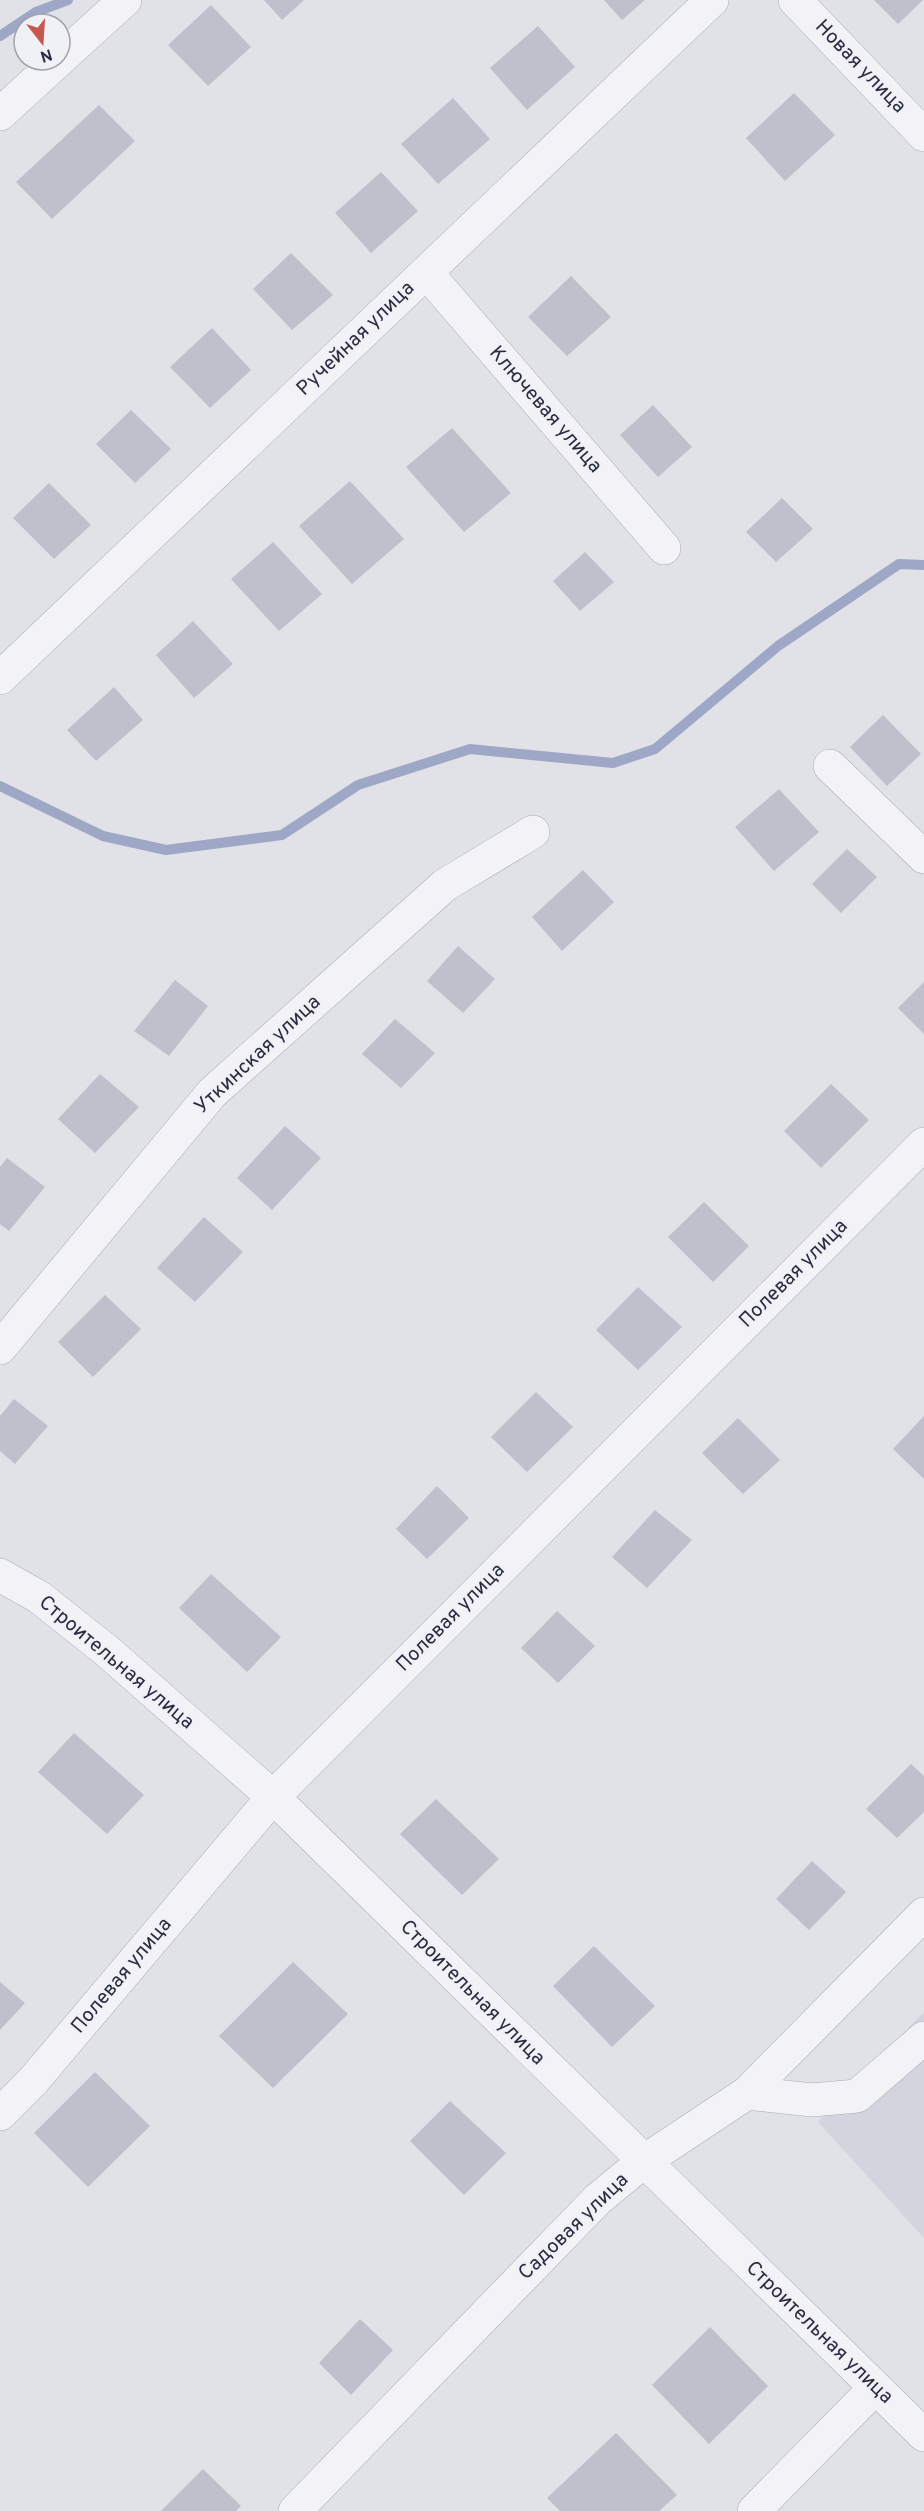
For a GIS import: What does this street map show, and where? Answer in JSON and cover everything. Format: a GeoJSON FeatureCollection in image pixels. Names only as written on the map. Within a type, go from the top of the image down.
{"type":"FeatureCollection","features":[{"type":"Feature","properties":{"kind":"street"},"geometry":{"type":"LineString","coordinates":[[72,49],[125,0]]}},
{"type":"Feature","properties":{"kind":"street","name":"Ручейная улица"},"geometry":{"type":"LineString","coordinates":[[0,678],[712,0]]}},
{"type":"Feature","properties":{"kind":"street","name":"Новая улица"},"geometry":{"type":"LineString","coordinates":[[795,0],[924,135]]}},
{"type":"Feature","properties":{"kind":"street"},"geometry":{"type":"LineString","coordinates":[[0,114],[47,72]]}},
{"type":"Feature","properties":{"kind":"street","name":"Ключевая улица"},"geometry":{"type":"LineString","coordinates":[[426,273],[664,548]]}},
{"type":"Feature","properties":{"kind":"street"},"geometry":{"type":"LineString","coordinates":[[830,766],[924,857]]}},
{"type":"Feature","properties":{"kind":"street","name":"Уткинская улица"},"geometry":{"type":"LineString","coordinates":[[0,1348],[212,1093],[445,885],[533,832]]}},
{"type":"Feature","properties":{"kind":"street","name":"Полевая улица"},"geometry":{"type":"LineString","coordinates":[[0,2114],[33,2081],[273,1797],[924,1144]]}},
{"type":"Feature","properties":{"kind":"street","name":"Строительная улица"},"geometry":{"type":"LineString","coordinates":[[0,1575],[39,1597],[107,1651],[273,1797],[924,2435]]}},
{"type":"Feature","properties":{"kind":"street","name":"Садовая улица"},"geometry":{"type":"LineString","coordinates":[[295,2511],[598,2199],[644,2162],[747,2093],[924,1914]]}},
{"type":"Feature","properties":{"kind":"street"},"geometry":{"type":"LineString","coordinates":[[747,2093],[813,2100],[857,2096],[924,2038]]}},
{"type":"Feature","properties":{"kind":"street"},"geometry":{"type":"LineString","coordinates":[[754,2511],[875,2388]]}},
{"type":"Feature","properties":{"kind":"shaded area"},"geometry":{"type":"Polygon","coordinates":[[[924,2012],[924,2238],[818,2122],[924,2012]]]}},
{"type":"Feature","properties":{"kind":"building"},"geometry":{"type":"Polygon","coordinates":[[[264,0],[304,0],[282,20],[264,0]]]}},
{"type":"Feature","properties":{"kind":"building"},"geometry":{"type":"Polygon","coordinates":[[[604,0],[645,0],[622,20],[604,0]]]}},
{"type":"Feature","properties":{"kind":"building"},"geometry":{"type":"Polygon","coordinates":[[[874,0],[923,0],[898,24],[874,0]]]}},
{"type":"Feature","properties":{"kind":"building"},"geometry":{"type":"Polygon","coordinates":[[[211,5],[251,47],[208,86],[168,45],[211,5]]]}},
{"type":"Feature","properties":{"kind":"building"},"geometry":{"type":"Polygon","coordinates":[[[538,26],[575,67],[527,110],[490,68],[538,26]]]}},
{"type":"Feature","properties":{"kind":"building"},"geometry":{"type":"Polygon","coordinates":[[[794,93],[835,135],[785,181],[746,138],[794,93]]]}},
{"type":"Feature","properties":{"kind":"building"},"geometry":{"type":"Polygon","coordinates":[[[453,98],[490,139],[438,184],[401,144],[453,98]]]}},
{"type":"Feature","properties":{"kind":"building"},"geometry":{"type":"Polygon","coordinates":[[[99,105],[135,141],[52,219],[16,182],[99,105]]]}},
{"type":"Feature","properties":{"kind":"building"},"geometry":{"type":"Polygon","coordinates":[[[381,172],[418,211],[371,253],[335,213],[381,172]]]}},
{"type":"Feature","properties":{"kind":"building"},"geometry":{"type":"Polygon","coordinates":[[[291,253],[333,295],[292,330],[253,289],[291,253]]]}},
{"type":"Feature","properties":{"kind":"building"},"geometry":{"type":"Polygon","coordinates":[[[571,276],[611,317],[567,356],[528,317],[571,276]]]}},
{"type":"Feature","properties":{"kind":"building"},"geometry":{"type":"Polygon","coordinates":[[[212,328],[251,370],[210,408],[170,367],[212,328]]]}},
{"type":"Feature","properties":{"kind":"building"},"geometry":{"type":"Polygon","coordinates":[[[653,405],[692,447],[658,477],[620,435],[653,405]]]}},
{"type":"Feature","properties":{"kind":"building"},"geometry":{"type":"Polygon","coordinates":[[[131,410],[171,449],[135,483],[96,444],[131,410]]]}},
{"type":"Feature","properties":{"kind":"building"},"geometry":{"type":"Polygon","coordinates":[[[452,428],[511,493],[464,532],[406,467],[452,428]]]}},
{"type":"Feature","properties":{"kind":"building"},"geometry":{"type":"Polygon","coordinates":[[[350,481],[404,539],[352,584],[299,526],[350,481]]]}},
{"type":"Feature","properties":{"kind":"building"},"geometry":{"type":"Polygon","coordinates":[[[49,483],[91,525],[54,559],[13,518],[49,483]]]}},
{"type":"Feature","properties":{"kind":"building"},"geometry":{"type":"Polygon","coordinates":[[[782,498],[813,529],[776,562],[746,532],[782,498]]]}},
{"type":"Feature","properties":{"kind":"building"},"geometry":{"type":"Polygon","coordinates":[[[273,542],[322,594],[279,631],[231,579],[273,542]]]}},
{"type":"Feature","properties":{"kind":"building"},"geometry":{"type":"Polygon","coordinates":[[[585,552],[614,582],[580,611],[553,581],[585,552]]]}},
{"type":"Feature","properties":{"kind":"building"},"geometry":{"type":"Polygon","coordinates":[[[193,621],[233,664],[194,698],[156,655],[193,621]]]}},
{"type":"Feature","properties":{"kind":"building"},"geometry":{"type":"Polygon","coordinates":[[[114,687],[143,720],[96,761],[67,730],[114,687]]]}},
{"type":"Feature","properties":{"kind":"building"},"geometry":{"type":"Polygon","coordinates":[[[883,715],[921,754],[887,786],[850,747],[883,715]]]}},
{"type":"Feature","properties":{"kind":"building"},"geometry":{"type":"Polygon","coordinates":[[[779,789],[819,832],[774,871],[735,827],[779,789]]]}},
{"type":"Feature","properties":{"kind":"building"},"geometry":{"type":"Polygon","coordinates":[[[847,849],[877,877],[841,913],[812,884],[847,849]]]}},
{"type":"Feature","properties":{"kind":"building"},"geometry":{"type":"Polygon","coordinates":[[[583,870],[614,902],[562,951],[532,917],[583,870]]]}},
{"type":"Feature","properties":{"kind":"building"},"geometry":{"type":"Polygon","coordinates":[[[458,946],[495,979],[463,1013],[427,981],[458,946]]]}},
{"type":"Feature","properties":{"kind":"building"},"geometry":{"type":"Polygon","coordinates":[[[175,980],[208,1006],[169,1056],[134,1031],[175,980]]]}},
{"type":"Feature","properties":{"kind":"building"},"geometry":{"type":"Polygon","coordinates":[[[924,982],[924,1034],[898,1008],[924,982]]]}},
{"type":"Feature","properties":{"kind":"building"},"geometry":{"type":"Polygon","coordinates":[[[395,1019],[435,1053],[401,1088],[362,1054],[395,1019]]]}},
{"type":"Feature","properties":{"kind":"building"},"geometry":{"type":"Polygon","coordinates":[[[100,1074],[139,1107],[95,1153],[58,1119],[100,1074]]]}},
{"type":"Feature","properties":{"kind":"building"},"geometry":{"type":"Polygon","coordinates":[[[831,1084],[869,1120],[821,1168],[784,1131],[831,1084]]]}},
{"type":"Feature","properties":{"kind":"building"},"geometry":{"type":"Polygon","coordinates":[[[285,1126],[321,1158],[272,1210],[237,1178],[285,1126]]]}},
{"type":"Feature","properties":{"kind":"building"},"geometry":{"type":"Polygon","coordinates":[[[7,1158],[45,1187],[9,1231],[0,1224],[0,1167],[7,1158]]]}},
{"type":"Feature","properties":{"kind":"building"},"geometry":{"type":"Polygon","coordinates":[[[704,1202],[749,1246],[713,1282],[668,1237],[704,1202]]]}},
{"type":"Feature","properties":{"kind":"building"},"geometry":{"type":"Polygon","coordinates":[[[204,1217],[243,1252],[195,1302],[157,1268],[204,1217]]]}},
{"type":"Feature","properties":{"kind":"building"},"geometry":{"type":"Polygon","coordinates":[[[638,1287],[682,1327],[638,1370],[596,1330],[638,1287]]]}},
{"type":"Feature","properties":{"kind":"building"},"geometry":{"type":"Polygon","coordinates":[[[105,1295],[141,1329],[93,1377],[58,1342],[105,1295]]]}},
{"type":"Feature","properties":{"kind":"building"},"geometry":{"type":"Polygon","coordinates":[[[536,1392],[573,1427],[527,1472],[491,1437],[536,1392]]]}},
{"type":"Feature","properties":{"kind":"building"},"geometry":{"type":"Polygon","coordinates":[[[14,1399],[48,1426],[15,1464],[0,1451],[0,1416],[14,1399]]]}},
{"type":"Feature","properties":{"kind":"building"},"geometry":{"type":"Polygon","coordinates":[[[924,1416],[924,1479],[893,1449],[924,1416]]]}},
{"type":"Feature","properties":{"kind":"building"},"geometry":{"type":"Polygon","coordinates":[[[738,1418],[780,1460],[743,1494],[702,1453],[738,1418]]]}},
{"type":"Feature","properties":{"kind":"building"},"geometry":{"type":"Polygon","coordinates":[[[437,1486],[469,1518],[427,1559],[396,1529],[437,1486]]]}},
{"type":"Feature","properties":{"kind":"building"},"geometry":{"type":"Polygon","coordinates":[[[655,1510],[692,1540],[647,1588],[612,1557],[655,1510]]]}},
{"type":"Feature","properties":{"kind":"building"},"geometry":{"type":"Polygon","coordinates":[[[211,1574],[281,1637],[247,1672],[179,1608],[211,1574]]]}},
{"type":"Feature","properties":{"kind":"building"},"geometry":{"type":"Polygon","coordinates":[[[557,1611],[595,1646],[558,1683],[521,1648],[557,1611]]]}},
{"type":"Feature","properties":{"kind":"building"},"geometry":{"type":"Polygon","coordinates":[[[74,1733],[144,1795],[107,1834],[38,1772],[74,1733]]]}},
{"type":"Feature","properties":{"kind":"building"},"geometry":{"type":"Polygon","coordinates":[[[911,1764],[924,1776],[924,1812],[897,1838],[866,1809],[911,1764]]]}},
{"type":"Feature","properties":{"kind":"building"},"geometry":{"type":"Polygon","coordinates":[[[436,1799],[499,1859],[462,1895],[400,1834],[436,1799]]]}},
{"type":"Feature","properties":{"kind":"building"},"geometry":{"type":"Polygon","coordinates":[[[812,1861],[846,1892],[809,1930],[776,1899],[812,1861]]]}},
{"type":"Feature","properties":{"kind":"building"},"geometry":{"type":"Polygon","coordinates":[[[594,1946],[655,2006],[612,2047],[553,1986],[594,1946]]]}},
{"type":"Feature","properties":{"kind":"building"},"geometry":{"type":"Polygon","coordinates":[[[293,1962],[348,2014],[273,2088],[219,2036],[293,1962]]]}},
{"type":"Feature","properties":{"kind":"building"},"geometry":{"type":"Polygon","coordinates":[[[0,1982],[25,2003],[0,2030],[0,1982]]]}},
{"type":"Feature","properties":{"kind":"building"},"geometry":{"type":"Polygon","coordinates":[[[95,2072],[150,2126],[88,2187],[34,2133],[95,2072]]]}},
{"type":"Feature","properties":{"kind":"building"},"geometry":{"type":"Polygon","coordinates":[[[450,2101],[506,2153],[464,2195],[410,2141],[450,2101]]]}},
{"type":"Feature","properties":{"kind":"building"},"geometry":{"type":"Polygon","coordinates":[[[360,2319],[393,2350],[351,2395],[319,2363],[360,2319]]]}},
{"type":"Feature","properties":{"kind":"building"},"geometry":{"type":"Polygon","coordinates":[[[710,2327],[768,2386],[709,2444],[652,2385],[710,2327]]]}},
{"type":"Feature","properties":{"kind":"building"},"geometry":{"type":"Polygon","coordinates":[[[616,2433],[677,2495],[659,2511],[560,2511],[547,2498],[616,2433]]]}},
{"type":"Feature","properties":{"kind":"building"},"geometry":{"type":"Polygon","coordinates":[[[203,2469],[241,2506],[236,2511],[161,2511],[203,2469]]]}},
{"type":"Feature","properties":{"kind":"waterway"},"geometry":{"type":"LineString","coordinates":[[0,36],[36,12],[68,0]]}},
{"type":"Feature","properties":{"kind":"waterway"},"geometry":{"type":"LineString","coordinates":[[0,786],[103,836],[166,850],[282,835],[358,785],[470,749],[613,763],[655,749],[778,646],[899,564],[924,565]]}}]}
